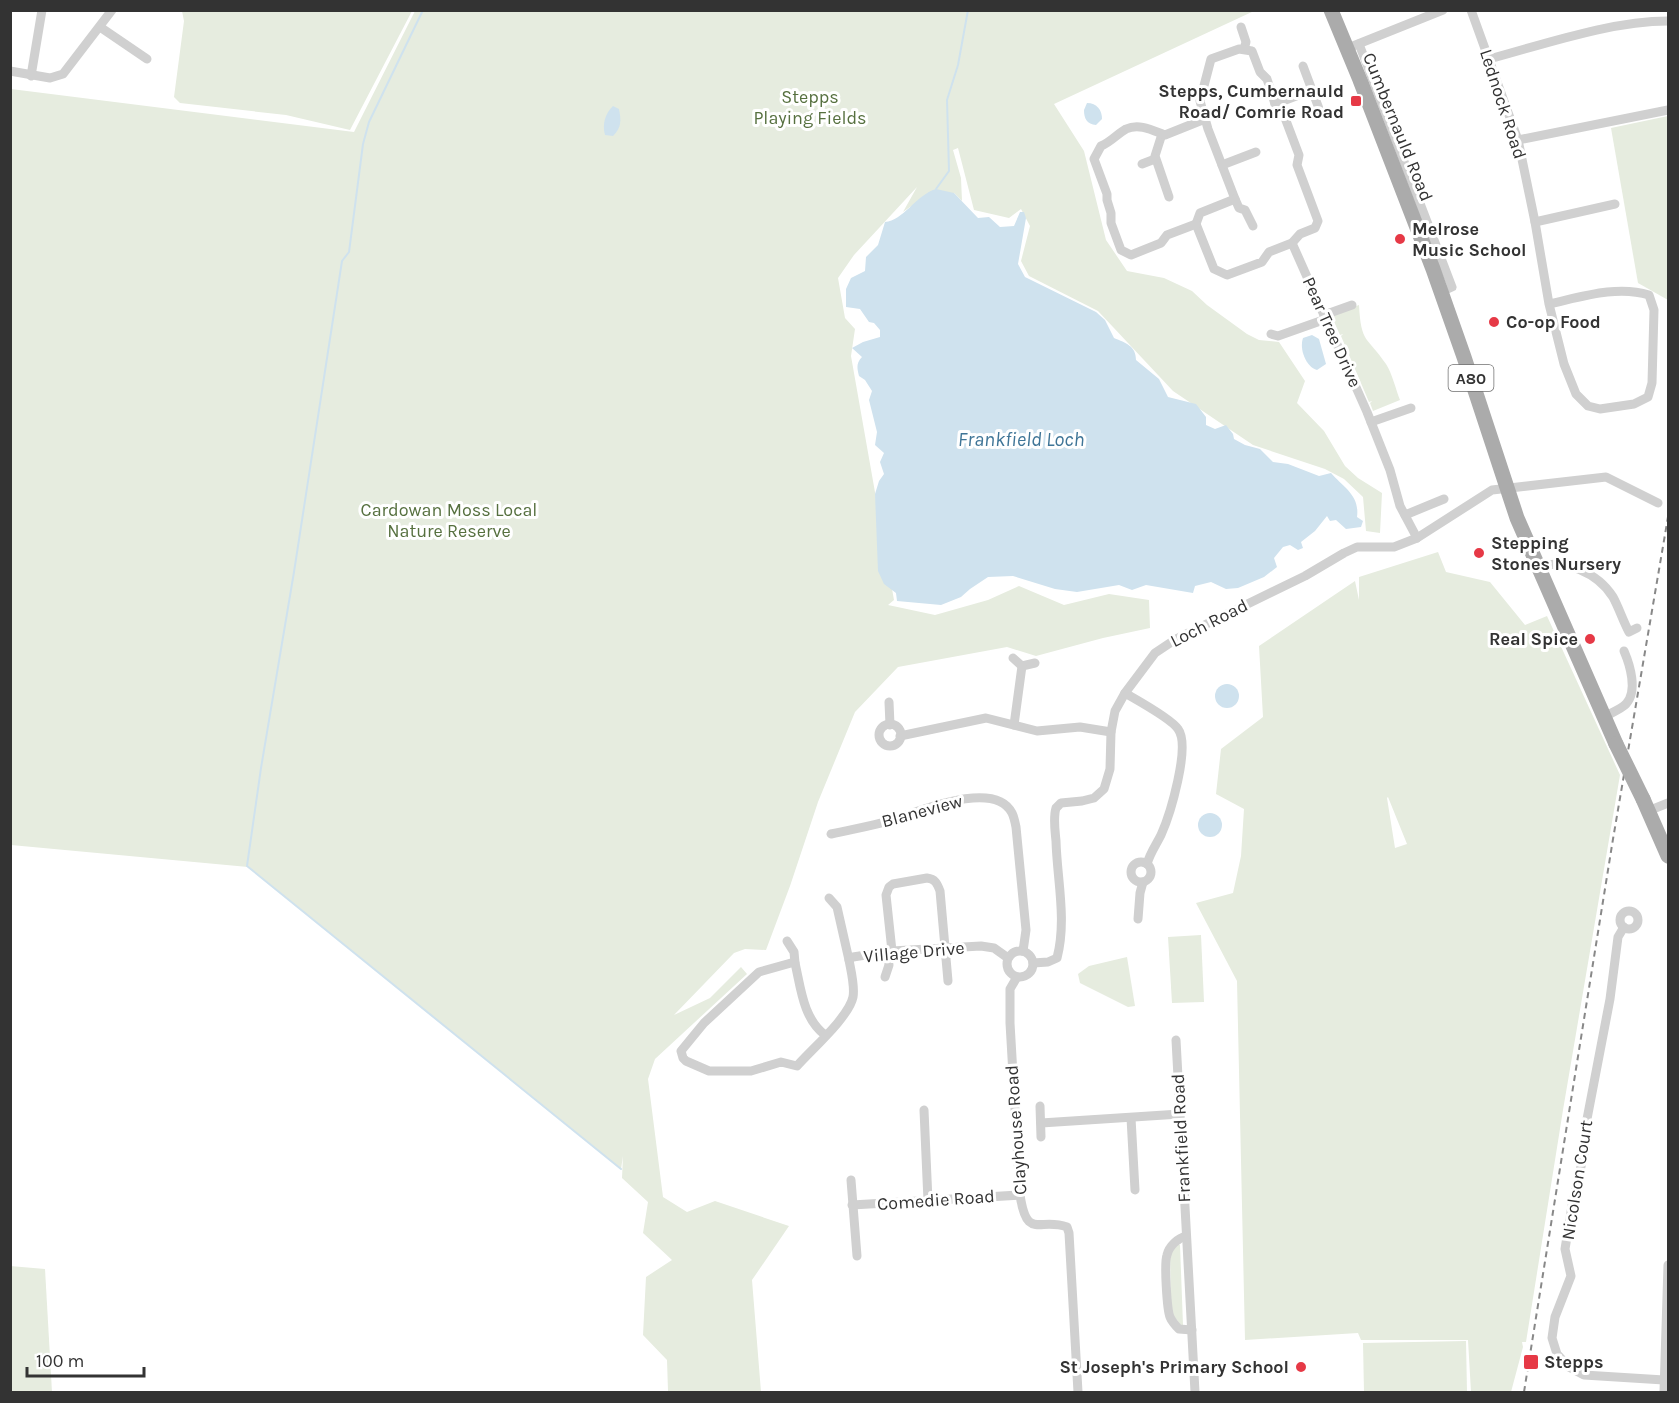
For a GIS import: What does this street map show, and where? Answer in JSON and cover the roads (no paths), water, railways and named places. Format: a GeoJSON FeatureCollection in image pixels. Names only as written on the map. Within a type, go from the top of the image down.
{"type":"FeatureCollection","features":[{"type":"Feature","properties":{"kind":"main road","name":"Cumbernauld Road"},"geometry":{"type":"LineString","coordinates":[[1331,10],[1353,47],[1538,567],[1668,856]]}},
{"type":"Feature","properties":{"kind":"street"},"geometry":{"type":"LineString","coordinates":[[31,76],[42,10]]}},
{"type":"Feature","properties":{"kind":"street"},"geometry":{"type":"LineString","coordinates":[[10,71],[50,78],[63,74],[112,10]]}},
{"type":"Feature","properties":{"kind":"street"},"geometry":{"type":"LineString","coordinates":[[1353,47],[1443,10]]}},
{"type":"Feature","properties":{"kind":"street","name":"Lednock Road"},"geometry":{"type":"LineString","coordinates":[[1471,10],[1518,140],[1549,304]]}},
{"type":"Feature","properties":{"kind":"street"},"geometry":{"type":"LineString","coordinates":[[1489,58],[1610,28],[1650,21],[1668,21]]}},
{"type":"Feature","properties":{"kind":"street"},"geometry":{"type":"LineString","coordinates":[[100,27],[147,59]]}},
{"type":"Feature","properties":{"kind":"street"},"geometry":{"type":"LineString","coordinates":[[1241,27],[1246,42],[1244,49]]}},
{"type":"Feature","properties":{"kind":"street"},"geometry":{"type":"LineString","coordinates":[[1235,199],[1200,213],[1196,224],[1214,269],[1227,275],[1262,262],[1269,252],[1292,243],[1300,234],[1315,228],[1318,221],[1297,165],[1299,155],[1285,118],[1275,104],[1267,79],[1260,72],[1252,51],[1244,49],[1211,59],[1200,100],[1235,199],[1239,208],[1245,210],[1253,226]]}},
{"type":"Feature","properties":{"kind":"street"},"geometry":{"type":"LineString","coordinates":[[1303,66],[1321,114]]}},
{"type":"Feature","properties":{"kind":"street"},"geometry":{"type":"LineString","coordinates":[[1275,104],[1312,90]]}},
{"type":"Feature","properties":{"kind":"street"},"geometry":{"type":"LineString","coordinates":[[1518,140],[1668,110]]}},
{"type":"Feature","properties":{"kind":"street"},"geometry":{"type":"LineString","coordinates":[[1196,224],[1167,235],[1161,243],[1131,255],[1121,250],[1111,223],[1112,213],[1107,194],[1094,159],[1101,146],[1126,129],[1139,126],[1165,135],[1205,119]]}},
{"type":"Feature","properties":{"kind":"street"},"geometry":{"type":"LineString","coordinates":[[1162,134],[1155,159],[1169,197]]}},
{"type":"Feature","properties":{"kind":"street"},"geometry":{"type":"LineString","coordinates":[[1222,165],[1256,152]]}},
{"type":"Feature","properties":{"kind":"street"},"geometry":{"type":"LineString","coordinates":[[1142,164],[1155,159]]}},
{"type":"Feature","properties":{"kind":"street"},"geometry":{"type":"LineString","coordinates":[[1535,222],[1615,204]]}},
{"type":"Feature","properties":{"kind":"street","name":"Pear Tree Drive"},"geometry":{"type":"LineString","coordinates":[[1292,243],[1371,422],[1405,515],[1417,538]]}},
{"type":"Feature","properties":{"kind":"street"},"geometry":{"type":"LineString","coordinates":[[1634,291],[1649,295],[1654,310],[1652,383],[1648,397],[1634,404],[1600,409],[1587,406],[1576,394],[1564,364],[1549,304],[1605,293],[1634,291]]}},
{"type":"Feature","properties":{"kind":"street"},"geometry":{"type":"LineString","coordinates":[[1271,334],[1278,336],[1352,305]]}},
{"type":"Feature","properties":{"kind":"street"},"geometry":{"type":"LineString","coordinates":[[1371,422],[1411,408]]}},
{"type":"Feature","properties":{"kind":"street","name":"Loch Road"},"geometry":{"type":"LineString","coordinates":[[1033,963],[1048,962],[1057,958],[1060,948],[1061,911],[1056,857],[1056,808],[1061,803],[1094,798],[1104,789],[1110,769],[1115,711],[1125,693],[1155,653],[1176,639],[1305,576],[1357,547],[1394,547],[1417,538],[1492,490],[1606,477],[1658,503]]}},
{"type":"Feature","properties":{"kind":"street"},"geometry":{"type":"LineString","coordinates":[[1405,515],[1444,499]]}},
{"type":"Feature","properties":{"kind":"street"},"geometry":{"type":"LineString","coordinates":[[1538,567],[1547,564],[1563,564],[1598,579],[1612,596],[1629,632],[1638,628]]}},
{"type":"Feature","properties":{"kind":"street"},"geometry":{"type":"LineString","coordinates":[[1604,717],[1626,704],[1630,695],[1632,671],[1624,651]]}},
{"type":"Feature","properties":{"kind":"street"},"geometry":{"type":"LineString","coordinates":[[1013,658],[1022,666]]}},
{"type":"Feature","properties":{"kind":"street"},"geometry":{"type":"LineString","coordinates":[[1022,666],[1035,663]]}},
{"type":"Feature","properties":{"kind":"street"},"geometry":{"type":"LineString","coordinates":[[1014,725],[1022,666]]}},
{"type":"Feature","properties":{"kind":"street"},"geometry":{"type":"LineString","coordinates":[[1125,693],[1177,726],[1183,737],[1183,751],[1174,795],[1161,834],[1147,864],[1151,873],[1143,882],[1138,919]]}},
{"type":"Feature","properties":{"kind":"street"},"geometry":{"type":"LineString","coordinates":[[889,702],[890,724]]}},
{"type":"Feature","properties":{"kind":"street"},"geometry":{"type":"LineString","coordinates":[[900,736],[986,718],[1037,731],[1080,727],[1112,732]]}},
{"type":"Feature","properties":{"kind":"street"},"geometry":{"type":"LineString","coordinates":[[890,724],[898,729],[900,736],[898,742],[892,746],[882,742],[879,732],[890,724]]}},
{"type":"Feature","properties":{"kind":"street","name":"Blaneview"},"geometry":{"type":"LineString","coordinates":[[831,834],[893,820],[939,804],[968,798],[985,797],[1004,803],[1012,812],[1016,826],[1026,930],[1023,951]]}},
{"type":"Feature","properties":{"kind":"street"},"geometry":{"type":"LineString","coordinates":[[1646,805],[1668,803]]}},
{"type":"Feature","properties":{"kind":"street"},"geometry":{"type":"LineString","coordinates":[[1143,882],[1134,879],[1131,870],[1138,862],[1147,864]]}},
{"type":"Feature","properties":{"kind":"street"},"geometry":{"type":"LineString","coordinates":[[885,977],[890,952],[886,895],[889,887],[893,884],[927,878],[936,882],[940,891],[948,981]]}},
{"type":"Feature","properties":{"kind":"street"},"geometry":{"type":"LineString","coordinates":[[829,898],[837,908],[849,960]]}},
{"type":"Feature","properties":{"kind":"street","name":"Nicolson Court"},"geometry":{"type":"LineString","coordinates":[[1624,927],[1618,937],[1610,999],[1587,1119],[1585,1149],[1565,1249],[1570,1276],[1556,1317],[1552,1338],[1557,1354],[1569,1367],[1584,1376],[1664,1380]]}},
{"type":"Feature","properties":{"kind":"street"},"geometry":{"type":"LineString","coordinates":[[787,941],[794,952],[807,1010],[818,1029],[825,1035]]}},
{"type":"Feature","properties":{"kind":"street","name":"Village Drive"},"geometry":{"type":"LineString","coordinates":[[795,963],[759,972],[704,1023],[683,1047],[682,1056],[686,1061],[710,1071],[751,1071],[781,1062],[796,1066],[843,1016],[850,1005],[854,995],[849,960],[852,957],[890,952],[988,946],[1008,958]]}},
{"type":"Feature","properties":{"kind":"street"},"geometry":{"type":"LineString","coordinates":[[1023,951],[1032,958],[1033,963],[1029,974],[1017,977],[1007,969],[1008,958],[1014,952],[1023,951]]}},
{"type":"Feature","properties":{"kind":"street","name":"Clayhouse Road"},"geometry":{"type":"LineString","coordinates":[[1017,977],[1010,989],[1010,1023],[1020,1195],[1023,1214],[1031,1223],[1040,1226],[1061,1225],[1067,1227],[1069,1233],[1078,1392]]}},
{"type":"Feature","properties":{"kind":"street","name":"Frankfield Road"},"geometry":{"type":"LineString","coordinates":[[1176,1040],[1195,1392]]}},
{"type":"Feature","properties":{"kind":"street"},"geometry":{"type":"LineString","coordinates":[[1040,1106],[1041,1137]]}},
{"type":"Feature","properties":{"kind":"street"},"geometry":{"type":"LineString","coordinates":[[924,1110],[928,1201]]}},
{"type":"Feature","properties":{"kind":"street"},"geometry":{"type":"LineString","coordinates":[[1041,1123],[1180,1114]]}},
{"type":"Feature","properties":{"kind":"street"},"geometry":{"type":"LineString","coordinates":[[1131,1118],[1135,1190]]}},
{"type":"Feature","properties":{"kind":"street","name":"Comedie Road"},"geometry":{"type":"LineString","coordinates":[[851,1180],[857,1256]]}},
{"type":"Feature","properties":{"kind":"street","name":"Comedie Road"},"geometry":{"type":"LineString","coordinates":[[852,1205],[1020,1195]]}},
{"type":"Feature","properties":{"kind":"street"},"geometry":{"type":"LineString","coordinates":[[1186,1236],[1180,1237],[1169,1249],[1166,1257],[1166,1275],[1170,1316],[1179,1329],[1191,1330]]}},
{"type":"Feature","properties":{"kind":"street"},"geometry":{"type":"LineString","coordinates":[[1664,1392],[1668,1265]]}},
{"type":"Feature","properties":{"kind":"water"},"geometry":{"type":"Polygon","coordinates":[[[1087,103],[1096,106],[1101,113],[1102,119],[1096,125],[1090,124],[1085,118],[1084,110],[1087,103]]]}},
{"type":"Feature","properties":{"kind":"water"},"geometry":{"type":"Polygon","coordinates":[[[613,106],[619,109],[619,126],[613,136],[605,135],[605,119],[613,106]]]}},
{"type":"Feature","properties":{"kind":"water","name":"Frankfield Loch"},"geometry":{"type":"Polygon","coordinates":[[[936,189],[954,193],[978,218],[989,217],[1000,227],[1014,226],[1020,212],[1024,212],[1026,218],[1018,264],[1025,277],[1096,312],[1105,320],[1114,338],[1129,346],[1136,355],[1136,360],[1159,379],[1168,397],[1196,404],[1206,417],[1206,425],[1215,429],[1226,425],[1234,439],[1260,449],[1273,462],[1288,464],[1319,476],[1331,473],[1353,497],[1357,517],[1363,521],[1361,527],[1346,529],[1336,520],[1330,521],[1327,516],[1315,531],[1301,542],[1303,548],[1298,550],[1290,545],[1283,547],[1274,558],[1277,567],[1264,577],[1238,588],[1226,589],[1211,582],[1195,586],[1193,593],[1146,585],[1132,590],[1119,585],[1077,592],[1055,589],[1013,576],[988,577],[961,597],[941,605],[897,601],[896,593],[884,584],[878,571],[875,494],[884,474],[880,462],[884,453],[875,445],[877,432],[869,400],[872,391],[858,373],[858,364],[862,357],[852,348],[880,337],[880,330],[874,323],[869,322],[860,309],[846,307],[846,289],[851,278],[865,271],[866,257],[878,245],[885,222],[892,221],[936,189]]]}},
{"type":"Feature","properties":{"kind":"water"},"geometry":{"type":"Polygon","coordinates":[[[1312,335],[1319,339],[1326,364],[1317,370],[1304,357],[1302,347],[1303,338],[1312,335]]]}},
{"type":"Feature","properties":{"kind":"water"},"geometry":{"type":"Polygon","coordinates":[[[1222,684],[1232,684],[1239,691],[1239,701],[1232,708],[1222,708],[1215,701],[1215,691],[1222,684]]]}},
{"type":"Feature","properties":{"kind":"water"},"geometry":{"type":"Polygon","coordinates":[[[1205,813],[1215,813],[1222,820],[1222,830],[1215,837],[1205,837],[1198,830],[1198,820],[1205,813]]]}},
{"type":"Feature","properties":{"kind":"waterway"},"geometry":{"type":"LineString","coordinates":[[423,10],[369,122],[363,144],[349,252],[342,261],[247,866],[621,1169]]}},
{"type":"Feature","properties":{"kind":"waterway"},"geometry":{"type":"LineString","coordinates":[[936,189],[949,171],[947,100],[958,65],[968,10]]}},
{"type":"Feature","properties":{"kind":"railway"},"geometry":{"type":"LineString","coordinates":[[1524,1392],[1613,839],[1668,517]]}},
{"type":"Feature","properties":{"kind":"place","name":"Stepps, Cumbernauld Road/ Comrie Road"},"geometry":{"type":"Point","coordinates":[1356,101]}},
{"type":"Feature","properties":{"kind":"place","name":"Melrose Music School"},"geometry":{"type":"Point","coordinates":[1400,239]}},
{"type":"Feature","properties":{"kind":"place","name":"Co-op Food"},"geometry":{"type":"Point","coordinates":[1494,322]}},
{"type":"Feature","properties":{"kind":"place","name":"Stepping Stones Nursery"},"geometry":{"type":"Point","coordinates":[1479,553]}},
{"type":"Feature","properties":{"kind":"place","name":"Real Spice"},"geometry":{"type":"Point","coordinates":[1590,639]}},
{"type":"Feature","properties":{"kind":"place","name":"Stepps"},"geometry":{"type":"Point","coordinates":[1531,1362]}},
{"type":"Feature","properties":{"kind":"place","name":"St Joseph's Primary School"},"geometry":{"type":"Point","coordinates":[1301,1367]}},
{"type":"Feature","properties":{"kind":"park label","name":"Stepps Playing Fields"},"geometry":{"type":"Point","coordinates":[810,107]}},
{"type":"Feature","properties":{"kind":"park label","name":"Cardowan Moss Local Nature Reserve"},"geometry":{"type":"Point","coordinates":[449,520]}}]}
